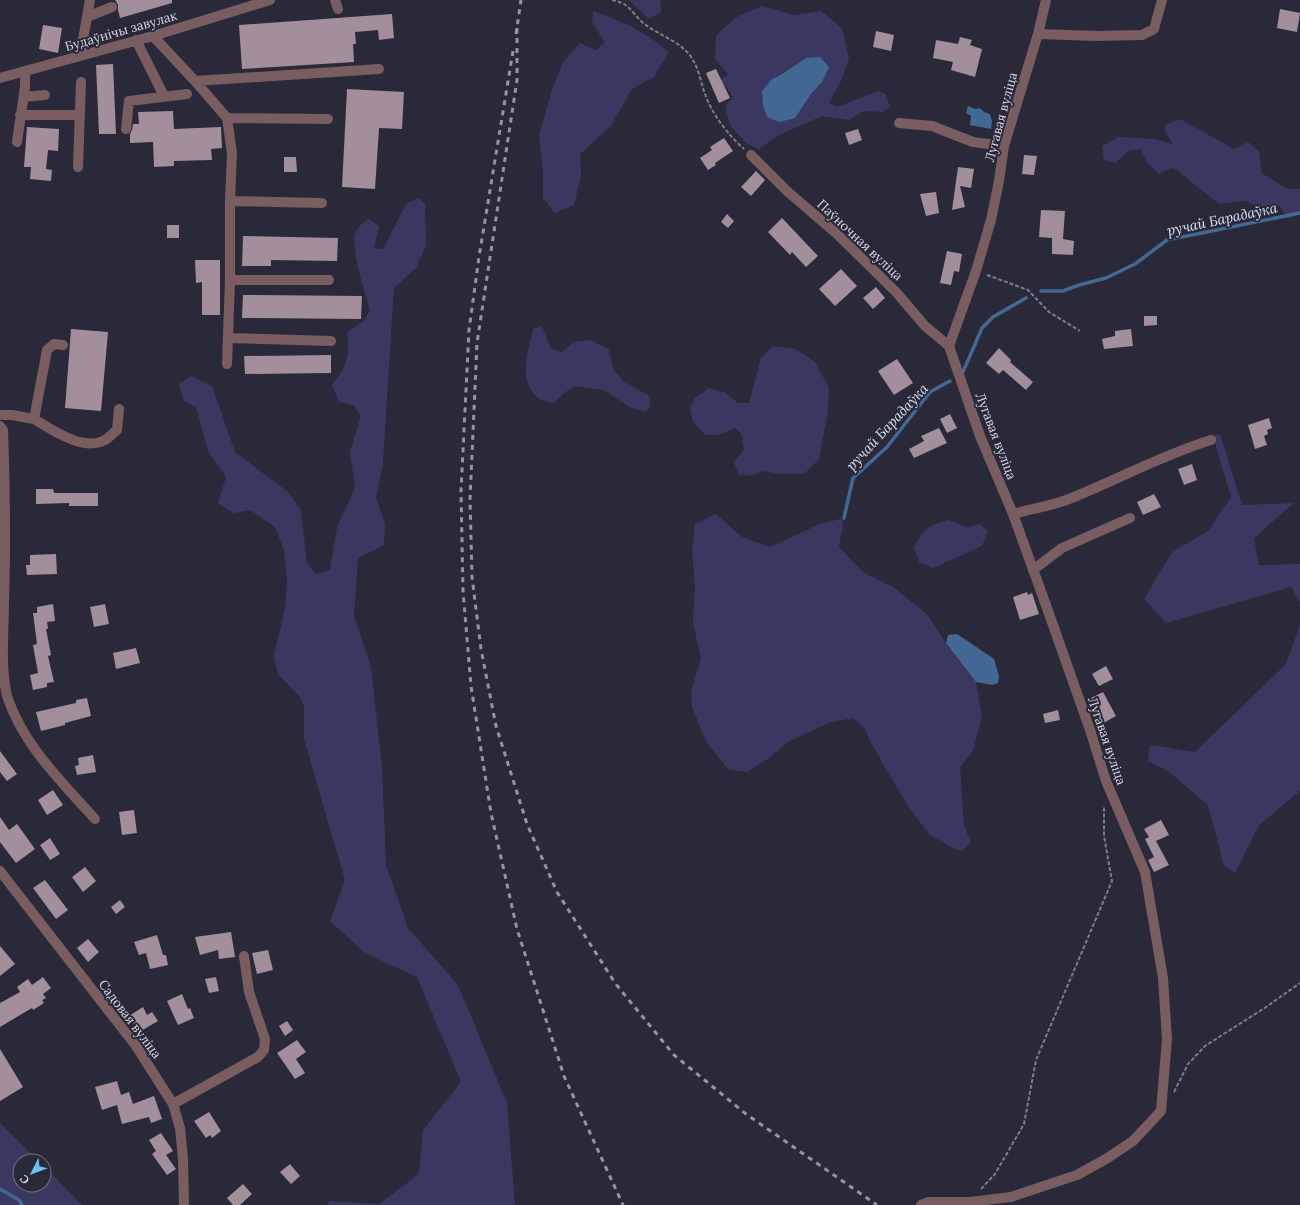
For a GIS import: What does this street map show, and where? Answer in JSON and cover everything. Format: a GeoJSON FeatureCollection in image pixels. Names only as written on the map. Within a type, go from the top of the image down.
{"type":"FeatureCollection","features":[{"type":"Feature","properties":{"kind":"street"},"geometry":{"type":"LineString","coordinates":[[80,56],[90,0]]}},
{"type":"Feature","properties":{"kind":"street","name":"Будаўнічы завулак"},"geometry":{"type":"LineString","coordinates":[[0,78],[153,36],[270,0]]}},
{"type":"Feature","properties":{"kind":"street","name":"Лугавая вуліца"},"geometry":{"type":"LineString","coordinates":[[921,1205],[929,1202],[970,1202],[1010,1196],[1077,1175],[1106,1159],[1133,1141],[1161,1110],[1167,1039],[1165,1008],[1162,978],[1145,872],[1106,780],[1090,730],[1013,514],[980,436],[949,346],[976,271],[991,220],[1004,146],[1038,34],[1046,0]]}},
{"type":"Feature","properties":{"kind":"street"},"geometry":{"type":"LineString","coordinates":[[1038,34],[1096,36],[1142,35],[1154,29],[1162,0]]}},
{"type":"Feature","properties":{"kind":"street"},"geometry":{"type":"LineString","coordinates":[[87,17],[112,7]]}},
{"type":"Feature","properties":{"kind":"street"},"geometry":{"type":"LineString","coordinates":[[153,36],[195,81],[226,118],[232,153],[230,201],[230,280],[226,364]]}},
{"type":"Feature","properties":{"kind":"street"},"geometry":{"type":"LineString","coordinates":[[136,40],[164,96]]}},
{"type":"Feature","properties":{"kind":"street"},"geometry":{"type":"LineString","coordinates":[[195,81],[379,69]]}},
{"type":"Feature","properties":{"kind":"street"},"geometry":{"type":"LineString","coordinates":[[17,142],[24,96],[25,72]]}},
{"type":"Feature","properties":{"kind":"street"},"geometry":{"type":"LineString","coordinates":[[78,167],[81,82]]}},
{"type":"Feature","properties":{"kind":"street"},"geometry":{"type":"LineString","coordinates":[[126,129],[128,101],[187,94]]}},
{"type":"Feature","properties":{"kind":"street"},"geometry":{"type":"LineString","coordinates":[[24,96],[45,95]]}},
{"type":"Feature","properties":{"kind":"street"},"geometry":{"type":"LineString","coordinates":[[20,115],[80,115]]}},
{"type":"Feature","properties":{"kind":"street"},"geometry":{"type":"LineString","coordinates":[[226,118],[328,119]]}},
{"type":"Feature","properties":{"kind":"street"},"geometry":{"type":"LineString","coordinates":[[899,123],[932,126],[973,142],[1004,146]]}},
{"type":"Feature","properties":{"kind":"street","name":"Паўночная вуліца"},"geometry":{"type":"LineString","coordinates":[[752,155],[787,191],[843,240],[896,292],[925,326],[949,346]]}},
{"type":"Feature","properties":{"kind":"street"},"geometry":{"type":"LineString","coordinates":[[230,201],[322,203]]}},
{"type":"Feature","properties":{"kind":"street"},"geometry":{"type":"LineString","coordinates":[[230,280],[329,280]]}},
{"type":"Feature","properties":{"kind":"street"},"geometry":{"type":"LineString","coordinates":[[228,338],[331,340]]}},
{"type":"Feature","properties":{"kind":"street"},"geometry":{"type":"LineString","coordinates":[[34,419],[47,350],[54,344],[63,345]]}},
{"type":"Feature","properties":{"kind":"street"},"geometry":{"type":"LineString","coordinates":[[0,415],[12,415],[34,419],[65,438],[94,444],[106,440],[117,430],[119,410]]}},
{"type":"Feature","properties":{"kind":"street"},"geometry":{"type":"LineString","coordinates":[[0,426],[3,430],[6,513],[4,602],[0,669],[7,697],[19,724],[37,754],[94,819]]}},
{"type":"Feature","properties":{"kind":"street"},"geometry":{"type":"LineString","coordinates":[[1013,514],[1067,500],[1114,481],[1138,468],[1184,448],[1211,440]]}},
{"type":"Feature","properties":{"kind":"street"},"geometry":{"type":"LineString","coordinates":[[1033,570],[1062,548],[1130,518]]}},
{"type":"Feature","properties":{"kind":"street","name":"Садовая вуліца"},"geometry":{"type":"LineString","coordinates":[[0,871],[136,1046],[173,1104],[181,1136],[184,1205]]}},
{"type":"Feature","properties":{"kind":"street"},"geometry":{"type":"LineString","coordinates":[[173,1104],[258,1057],[264,1050],[265,1039],[249,992],[244,956]]}},
{"type":"Feature","properties":{"kind":"path"},"geometry":{"type":"LineString","coordinates":[[612,0],[625,4],[640,21],[657,33],[675,42],[688,52],[699,72],[705,95],[720,122],[737,142],[752,155]]}},
{"type":"Feature","properties":{"kind":"path"},"geometry":{"type":"LineString","coordinates":[[976,271],[1028,290],[1049,312],[1080,331]]}},
{"type":"Feature","properties":{"kind":"path"},"geometry":{"type":"LineString","coordinates":[[970,1202],[994,1174],[1024,1124],[1036,1060],[1112,881],[1104,836],[1104,801]]}},
{"type":"Feature","properties":{"kind":"path"},"geometry":{"type":"LineString","coordinates":[[1172,1095],[1176,1090],[1188,1064],[1205,1046],[1266,1007],[1300,983]]}},
{"type":"Feature","properties":{"kind":"shaded area"},"geometry":{"type":"Polygon","coordinates":[[[629,0],[659,0],[661,2],[661,12],[649,19],[629,0]]]}},
{"type":"Feature","properties":{"kind":"shaded area"},"geometry":{"type":"Polygon","coordinates":[[[762,6],[794,15],[821,11],[842,28],[849,58],[841,81],[829,103],[837,107],[878,91],[886,94],[890,107],[882,112],[864,111],[849,120],[822,116],[777,136],[759,149],[746,143],[730,125],[725,106],[733,98],[726,86],[720,88],[716,84],[728,74],[715,59],[716,35],[737,17],[762,6]],[[806,58],[772,79],[795,118],[811,94],[822,82],[806,58]]]}},
{"type":"Feature","properties":{"kind":"shaded area"},"geometry":{"type":"Polygon","coordinates":[[[593,11],[633,28],[651,38],[669,52],[654,77],[632,89],[610,127],[580,154],[581,175],[574,205],[555,213],[543,198],[543,172],[539,135],[553,87],[563,62],[580,43],[596,50],[605,42],[592,23],[593,11]]]}},
{"type":"Feature","properties":{"kind":"shaded area"},"geometry":{"type":"Polygon","coordinates":[[[1180,119],[1234,149],[1248,142],[1259,151],[1262,173],[1287,189],[1300,189],[1300,213],[1288,219],[1280,206],[1265,209],[1245,201],[1219,204],[1173,167],[1159,174],[1147,163],[1141,149],[1128,151],[1115,163],[1104,160],[1102,146],[1118,137],[1155,139],[1173,144],[1165,132],[1165,125],[1180,119]]]}},
{"type":"Feature","properties":{"kind":"shaded area"},"geometry":{"type":"Polygon","coordinates":[[[419,198],[425,204],[426,245],[416,268],[394,288],[383,464],[376,498],[385,524],[384,545],[358,558],[354,616],[371,667],[382,766],[386,865],[408,928],[458,985],[507,1103],[515,1205],[328,1205],[329,1201],[379,1204],[419,1174],[423,1130],[461,1082],[417,977],[365,953],[330,921],[345,880],[304,739],[304,707],[300,697],[278,674],[274,656],[285,608],[287,582],[284,550],[275,527],[250,510],[233,513],[218,503],[226,477],[209,453],[196,407],[184,401],[179,384],[191,376],[212,386],[235,452],[288,492],[301,510],[307,563],[316,574],[330,570],[337,527],[355,488],[350,452],[361,416],[354,405],[339,402],[332,385],[341,372],[348,355],[347,332],[363,322],[370,310],[357,261],[354,241],[355,234],[361,225],[369,219],[379,226],[374,248],[383,249],[406,204],[419,198]]]}},
{"type":"Feature","properties":{"kind":"shaded area"},"geometry":{"type":"Polygon","coordinates":[[[542,326],[551,349],[562,352],[574,342],[591,340],[609,350],[613,369],[624,382],[648,395],[651,406],[646,412],[631,408],[604,390],[574,386],[554,403],[539,399],[532,392],[528,384],[526,366],[533,329],[542,326]]]}},
{"type":"Feature","properties":{"kind":"shaded area"},"geometry":{"type":"Polygon","coordinates":[[[773,346],[796,349],[815,362],[829,388],[828,411],[819,459],[804,474],[782,474],[763,471],[750,476],[738,474],[734,462],[744,449],[741,433],[735,428],[719,435],[706,435],[693,422],[690,407],[695,398],[709,388],[724,392],[738,403],[749,403],[761,358],[773,346]]]}},
{"type":"Feature","properties":{"kind":"shaded area"},"geometry":{"type":"Polygon","coordinates":[[[1220,434],[1242,505],[1294,503],[1254,538],[1259,565],[1300,564],[1300,603],[1291,587],[1166,623],[1144,599],[1172,552],[1208,531],[1231,497],[1213,436],[1220,434]]]}},
{"type":"Feature","properties":{"kind":"shaded area"},"geometry":{"type":"Polygon","coordinates":[[[716,514],[742,537],[770,547],[820,524],[844,518],[839,547],[863,572],[893,587],[927,614],[946,643],[976,682],[982,716],[973,751],[960,767],[964,825],[971,843],[962,851],[956,850],[929,834],[911,810],[893,781],[870,741],[865,729],[853,718],[828,723],[788,742],[769,758],[747,772],[729,770],[707,743],[692,707],[691,692],[701,658],[693,623],[695,586],[692,550],[695,524],[716,514]]]}},
{"type":"Feature","properties":{"kind":"shaded area"},"geometry":{"type":"Polygon","coordinates":[[[948,520],[966,527],[980,524],[988,531],[982,546],[933,568],[919,562],[914,548],[920,536],[930,526],[948,520]]]}},
{"type":"Feature","properties":{"kind":"shaded area"},"geometry":{"type":"Polygon","coordinates":[[[1300,625],[1300,791],[1259,825],[1235,873],[1224,866],[1208,805],[1169,772],[1148,761],[1150,745],[1195,752],[1286,664],[1300,625]]]}},
{"type":"Feature","properties":{"kind":"shaded area"},"geometry":{"type":"Polygon","coordinates":[[[0,1123],[31,1153],[12,1153],[12,1193],[52,1193],[52,1174],[82,1205],[0,1205],[0,1123]]]}},
{"type":"Feature","properties":{"kind":"water"},"geometry":{"type":"Polygon","coordinates":[[[820,57],[829,67],[822,82],[811,94],[795,118],[779,122],[767,117],[763,105],[762,91],[772,79],[806,58],[820,57]]]}},
{"type":"Feature","properties":{"kind":"water"},"geometry":{"type":"Polygon","coordinates":[[[968,106],[975,109],[980,108],[984,112],[990,114],[992,121],[991,129],[970,125],[971,116],[966,113],[968,106]]]}},
{"type":"Feature","properties":{"kind":"water"},"geometry":{"type":"Polygon","coordinates":[[[957,634],[994,659],[999,676],[998,683],[992,685],[976,682],[946,643],[948,635],[957,634]]]}},
{"type":"Feature","properties":{"kind":"building"},"geometry":{"type":"Polygon","coordinates":[[[115,0],[172,0],[172,3],[120,18],[118,5],[115,0]]]}},
{"type":"Feature","properties":{"kind":"building"},"geometry":{"type":"Polygon","coordinates":[[[1280,9],[1300,13],[1297,32],[1277,28],[1280,9]]]}},
{"type":"Feature","properties":{"kind":"building"},"geometry":{"type":"Polygon","coordinates":[[[392,14],[394,38],[379,40],[378,30],[355,32],[356,44],[353,44],[354,62],[242,69],[239,25],[392,14]]]}},
{"type":"Feature","properties":{"kind":"building"},"geometry":{"type":"Polygon","coordinates":[[[43,25],[62,28],[58,53],[39,49],[43,25]]]}},
{"type":"Feature","properties":{"kind":"building"},"geometry":{"type":"Polygon","coordinates":[[[876,31],[894,35],[891,51],[873,47],[876,31]]]}},
{"type":"Feature","properties":{"kind":"building"},"geometry":{"type":"Polygon","coordinates":[[[960,37],[972,40],[970,45],[982,49],[975,77],[951,70],[953,62],[933,58],[936,40],[958,44],[960,37]]]}},
{"type":"Feature","properties":{"kind":"building"},"geometry":{"type":"Polygon","coordinates":[[[113,64],[116,134],[99,134],[96,65],[113,64]]]}},
{"type":"Feature","properties":{"kind":"building"},"geometry":{"type":"Polygon","coordinates":[[[716,69],[730,98],[719,103],[706,73],[716,69]]]}},
{"type":"Feature","properties":{"kind":"building"},"geometry":{"type":"Polygon","coordinates":[[[347,89],[404,92],[402,129],[379,128],[375,189],[342,187],[347,89]]]}},
{"type":"Feature","properties":{"kind":"building"},"geometry":{"type":"Polygon","coordinates":[[[173,111],[174,129],[221,127],[222,148],[211,149],[212,160],[174,161],[174,166],[154,167],[153,142],[130,143],[130,134],[133,124],[139,124],[138,112],[173,111]]]}},
{"type":"Feature","properties":{"kind":"building"},"geometry":{"type":"Polygon","coordinates":[[[27,127],[59,129],[58,151],[48,150],[46,169],[52,170],[51,181],[30,179],[31,167],[24,167],[27,127]]]}},
{"type":"Feature","properties":{"kind":"building"},"geometry":{"type":"Polygon","coordinates":[[[858,129],[862,140],[849,145],[845,133],[858,129]]]}},
{"type":"Feature","properties":{"kind":"building"},"geometry":{"type":"Polygon","coordinates":[[[724,138],[733,151],[715,163],[716,165],[708,170],[700,158],[712,150],[710,147],[724,138]]]}},
{"type":"Feature","properties":{"kind":"building"},"geometry":{"type":"Polygon","coordinates":[[[1024,155],[1037,156],[1034,175],[1022,174],[1024,155]]]}},
{"type":"Feature","properties":{"kind":"building"},"geometry":{"type":"Polygon","coordinates":[[[284,157],[296,157],[297,172],[284,172],[284,157]]]}},
{"type":"Feature","properties":{"kind":"building"},"geometry":{"type":"Polygon","coordinates":[[[958,167],[974,169],[971,188],[960,186],[965,207],[952,210],[958,167]]]}},
{"type":"Feature","properties":{"kind":"building"},"geometry":{"type":"Polygon","coordinates":[[[756,171],[765,180],[751,196],[741,187],[756,171]]]}},
{"type":"Feature","properties":{"kind":"building"},"geometry":{"type":"Polygon","coordinates":[[[936,192],[939,213],[926,216],[920,194],[936,192]]]}},
{"type":"Feature","properties":{"kind":"building"},"geometry":{"type":"Polygon","coordinates":[[[1041,210],[1065,211],[1063,239],[1074,241],[1073,255],[1052,254],[1052,238],[1039,237],[1041,210]]]}},
{"type":"Feature","properties":{"kind":"building"},"geometry":{"type":"Polygon","coordinates":[[[727,214],[734,221],[728,228],[721,222],[727,214]]]}},
{"type":"Feature","properties":{"kind":"building"},"geometry":{"type":"Polygon","coordinates":[[[782,218],[818,256],[806,267],[792,252],[790,255],[768,232],[782,218]]]}},
{"type":"Feature","properties":{"kind":"building"},"geometry":{"type":"Polygon","coordinates":[[[167,225],[179,225],[179,238],[167,238],[167,225]]]}},
{"type":"Feature","properties":{"kind":"building"},"geometry":{"type":"Polygon","coordinates":[[[243,236],[338,238],[337,261],[271,260],[271,266],[242,266],[243,236]]]}},
{"type":"Feature","properties":{"kind":"building"},"geometry":{"type":"Polygon","coordinates":[[[947,251],[962,254],[959,272],[954,271],[951,285],[940,283],[947,251]]]}},
{"type":"Feature","properties":{"kind":"building"},"geometry":{"type":"Polygon","coordinates":[[[195,260],[220,260],[220,315],[202,315],[202,282],[196,283],[195,260]]]}},
{"type":"Feature","properties":{"kind":"building"},"geometry":{"type":"Polygon","coordinates":[[[841,269],[857,286],[835,306],[819,289],[841,269]]]}},
{"type":"Feature","properties":{"kind":"building"},"geometry":{"type":"Polygon","coordinates":[[[876,287],[885,298],[873,309],[863,298],[876,287]]]}},
{"type":"Feature","properties":{"kind":"building"},"geometry":{"type":"Polygon","coordinates":[[[243,295],[362,296],[361,319],[242,318],[243,295]]]}},
{"type":"Feature","properties":{"kind":"building"},"geometry":{"type":"Polygon","coordinates":[[[1144,316],[1157,316],[1157,325],[1144,326],[1144,316]]]}},
{"type":"Feature","properties":{"kind":"building"},"geometry":{"type":"Polygon","coordinates":[[[71,329],[108,332],[101,411],[65,408],[71,329]]]}},
{"type":"Feature","properties":{"kind":"building"},"geometry":{"type":"Polygon","coordinates":[[[1131,329],[1133,346],[1104,349],[1102,339],[1115,336],[1115,331],[1131,329]]]}},
{"type":"Feature","properties":{"kind":"building"},"geometry":{"type":"Polygon","coordinates":[[[999,348],[1011,360],[1010,362],[1033,382],[1026,390],[1003,370],[999,374],[986,363],[999,348]]]}},
{"type":"Feature","properties":{"kind":"building"},"geometry":{"type":"Polygon","coordinates":[[[331,355],[331,373],[245,374],[244,356],[331,355]]]}},
{"type":"Feature","properties":{"kind":"building"},"geometry":{"type":"Polygon","coordinates":[[[897,359],[913,383],[894,395],[878,371],[897,359]]]}},
{"type":"Feature","properties":{"kind":"building"},"geometry":{"type":"Polygon","coordinates":[[[950,414],[957,428],[947,433],[940,419],[950,414]]]}},
{"type":"Feature","properties":{"kind":"building"},"geometry":{"type":"Polygon","coordinates":[[[1269,418],[1272,428],[1267,430],[1268,434],[1264,436],[1267,445],[1255,449],[1248,425],[1269,418]]]}},
{"type":"Feature","properties":{"kind":"building"},"geometry":{"type":"Polygon","coordinates":[[[939,428],[947,443],[914,458],[909,449],[924,441],[921,436],[939,428]]]}},
{"type":"Feature","properties":{"kind":"building"},"geometry":{"type":"Polygon","coordinates":[[[1192,464],[1197,480],[1184,485],[1178,469],[1192,464]]]}},
{"type":"Feature","properties":{"kind":"building"},"geometry":{"type":"Polygon","coordinates":[[[36,489],[53,489],[54,493],[98,493],[98,506],[69,506],[69,503],[36,504],[36,489]]]}},
{"type":"Feature","properties":{"kind":"building"},"geometry":{"type":"Polygon","coordinates":[[[1154,494],[1161,507],[1143,515],[1137,502],[1154,494]]]}},
{"type":"Feature","properties":{"kind":"building"},"geometry":{"type":"Polygon","coordinates":[[[56,554],[57,574],[27,575],[26,565],[30,565],[30,555],[56,554]]]}},
{"type":"Feature","properties":{"kind":"building"},"geometry":{"type":"Polygon","coordinates":[[[1027,592],[1028,595],[1032,593],[1039,614],[1020,620],[1013,597],[1027,592]]]}},
{"type":"Feature","properties":{"kind":"building"},"geometry":{"type":"Polygon","coordinates":[[[53,604],[55,621],[47,622],[48,629],[46,629],[51,655],[48,656],[54,682],[47,683],[47,687],[33,690],[30,675],[38,673],[33,645],[37,644],[33,613],[37,613],[37,607],[53,604]]]}},
{"type":"Feature","properties":{"kind":"building"},"geometry":{"type":"Polygon","coordinates":[[[105,604],[109,624],[94,627],[90,607],[105,604]]]}},
{"type":"Feature","properties":{"kind":"building"},"geometry":{"type":"Polygon","coordinates":[[[136,648],[140,663],[116,669],[113,653],[136,648]]]}},
{"type":"Feature","properties":{"kind":"building"},"geometry":{"type":"Polygon","coordinates":[[[1106,666],[1113,679],[1099,686],[1092,674],[1106,666]]]}},
{"type":"Feature","properties":{"kind":"building"},"geometry":{"type":"Polygon","coordinates":[[[1103,692],[1116,716],[1098,726],[1088,705],[1091,703],[1089,699],[1103,692]]]}},
{"type":"Feature","properties":{"kind":"building"},"geometry":{"type":"Polygon","coordinates":[[[87,698],[91,716],[41,731],[36,712],[76,703],[76,700],[87,698]]]}},
{"type":"Feature","properties":{"kind":"building"},"geometry":{"type":"Polygon","coordinates":[[[1058,710],[1060,720],[1045,723],[1043,714],[1058,710]]]}},
{"type":"Feature","properties":{"kind":"building"},"geometry":{"type":"Polygon","coordinates":[[[0,751],[17,774],[7,781],[0,772],[0,751]]]}},
{"type":"Feature","properties":{"kind":"building"},"geometry":{"type":"Polygon","coordinates":[[[93,755],[96,772],[77,775],[75,766],[79,765],[78,758],[93,755]]]}},
{"type":"Feature","properties":{"kind":"building"},"geometry":{"type":"Polygon","coordinates":[[[53,790],[63,805],[47,815],[38,800],[53,790]]]}},
{"type":"Feature","properties":{"kind":"building"},"geometry":{"type":"Polygon","coordinates":[[[134,810],[137,833],[122,835],[119,812],[134,810]]]}},
{"type":"Feature","properties":{"kind":"building"},"geometry":{"type":"Polygon","coordinates":[[[0,817],[9,830],[17,824],[35,849],[16,863],[0,842],[0,817]]]}},
{"type":"Feature","properties":{"kind":"building"},"geometry":{"type":"Polygon","coordinates":[[[1161,820],[1169,835],[1156,841],[1169,865],[1154,872],[1148,860],[1154,857],[1145,839],[1149,837],[1144,829],[1161,820]]]}},
{"type":"Feature","properties":{"kind":"building"},"geometry":{"type":"Polygon","coordinates":[[[50,838],[60,854],[50,860],[40,845],[50,838]]]}},
{"type":"Feature","properties":{"kind":"building"},"geometry":{"type":"Polygon","coordinates":[[[85,867],[96,881],[83,892],[72,877],[85,867]]]}},
{"type":"Feature","properties":{"kind":"building"},"geometry":{"type":"Polygon","coordinates":[[[45,880],[68,910],[56,919],[33,888],[45,880]]]}},
{"type":"Feature","properties":{"kind":"building"},"geometry":{"type":"Polygon","coordinates":[[[120,900],[125,907],[116,914],[111,907],[120,900]]]}},
{"type":"Feature","properties":{"kind":"building"},"geometry":{"type":"Polygon","coordinates":[[[231,932],[235,957],[219,959],[218,950],[200,955],[195,937],[231,932]]]}},
{"type":"Feature","properties":{"kind":"building"},"geometry":{"type":"Polygon","coordinates":[[[157,935],[163,955],[166,955],[168,965],[150,969],[146,953],[139,955],[134,942],[157,935]]]}},
{"type":"Feature","properties":{"kind":"building"},"geometry":{"type":"Polygon","coordinates":[[[88,939],[99,952],[88,962],[77,948],[88,939]]]}},
{"type":"Feature","properties":{"kind":"building"},"geometry":{"type":"Polygon","coordinates":[[[0,946],[15,964],[0,976],[0,946]]]}},
{"type":"Feature","properties":{"kind":"building"},"geometry":{"type":"Polygon","coordinates":[[[268,950],[273,970],[257,974],[252,953],[268,950]]]}},
{"type":"Feature","properties":{"kind":"building"},"geometry":{"type":"Polygon","coordinates":[[[43,977],[51,988],[43,994],[46,998],[42,1000],[44,1003],[33,1010],[32,1008],[0,1027],[0,1003],[20,992],[17,987],[28,979],[32,985],[43,977]]]}},
{"type":"Feature","properties":{"kind":"building"},"geometry":{"type":"Polygon","coordinates":[[[216,977],[219,991],[209,993],[205,979],[216,977]]]}},
{"type":"Feature","properties":{"kind":"building"},"geometry":{"type":"Polygon","coordinates":[[[182,994],[188,1009],[190,1008],[194,1018],[178,1025],[167,1001],[182,994]]]}},
{"type":"Feature","properties":{"kind":"building"},"geometry":{"type":"Polygon","coordinates":[[[143,1007],[147,1015],[152,1012],[158,1021],[141,1031],[140,1028],[137,1030],[129,1016],[143,1007]]]}},
{"type":"Feature","properties":{"kind":"building"},"geometry":{"type":"Polygon","coordinates":[[[287,1021],[293,1030],[285,1036],[279,1026],[287,1021]]]}},
{"type":"Feature","properties":{"kind":"building"},"geometry":{"type":"Polygon","coordinates":[[[297,1040],[306,1052],[296,1059],[305,1073],[295,1079],[277,1053],[297,1040]]]}},
{"type":"Feature","properties":{"kind":"building"},"geometry":{"type":"Polygon","coordinates":[[[0,1049],[23,1087],[0,1101],[0,1049]]]}},
{"type":"Feature","properties":{"kind":"building"},"geometry":{"type":"Polygon","coordinates":[[[117,1081],[121,1095],[129,1092],[133,1104],[154,1096],[162,1119],[151,1123],[149,1117],[122,1124],[117,1105],[102,1110],[95,1087],[117,1081]]]}},
{"type":"Feature","properties":{"kind":"building"},"geometry":{"type":"Polygon","coordinates":[[[209,1112],[221,1131],[212,1138],[210,1135],[206,1138],[194,1121],[209,1112]]]}},
{"type":"Feature","properties":{"kind":"building"},"geometry":{"type":"Polygon","coordinates":[[[161,1133],[173,1151],[166,1155],[176,1169],[167,1175],[152,1154],[156,1151],[149,1140],[161,1133]]]}},
{"type":"Feature","properties":{"kind":"building"},"geometry":{"type":"Polygon","coordinates":[[[290,1164],[300,1176],[291,1184],[280,1172],[290,1164]]]}},
{"type":"Feature","properties":{"kind":"building"},"geometry":{"type":"Polygon","coordinates":[[[243,1184],[252,1194],[240,1205],[233,1205],[227,1198],[243,1184]]]}},
{"type":"Feature","properties":{"kind":"waterway","name":"ручай Барадаўка"},"geometry":{"type":"LineString","coordinates":[[1041,291],[1063,291],[1106,278],[1135,264],[1167,240],[1300,213]]}},
{"type":"Feature","properties":{"kind":"waterway","name":"ручай Барадаўка"},"geometry":{"type":"LineString","coordinates":[[963,372],[982,328],[993,317],[1026,298]]}},
{"type":"Feature","properties":{"kind":"waterway","name":"ручай Барадаўка"},"geometry":{"type":"LineString","coordinates":[[844,518],[853,478],[887,447],[930,392],[950,381]]}},
{"type":"Feature","properties":{"kind":"waterway"},"geometry":{"type":"LineString","coordinates":[[0,1189],[19,1200],[22,1205]]}},
{"type":"Feature","properties":{"kind":"railway"},"geometry":{"type":"LineString","coordinates":[[516,34],[521,0]]}},
{"type":"Feature","properties":{"kind":"railway"},"geometry":{"type":"LineString","coordinates":[[517,28],[517,80],[477,343],[470,499],[472,577],[481,649],[496,726],[527,824],[557,892],[615,983],[674,1055],[746,1114],[877,1205]]}},
{"type":"Feature","properties":{"kind":"railway"},"geometry":{"type":"LineString","coordinates":[[513,51],[479,257],[469,330],[461,491],[463,591],[471,686],[491,813],[517,929],[564,1076],[623,1205]]}}]}
